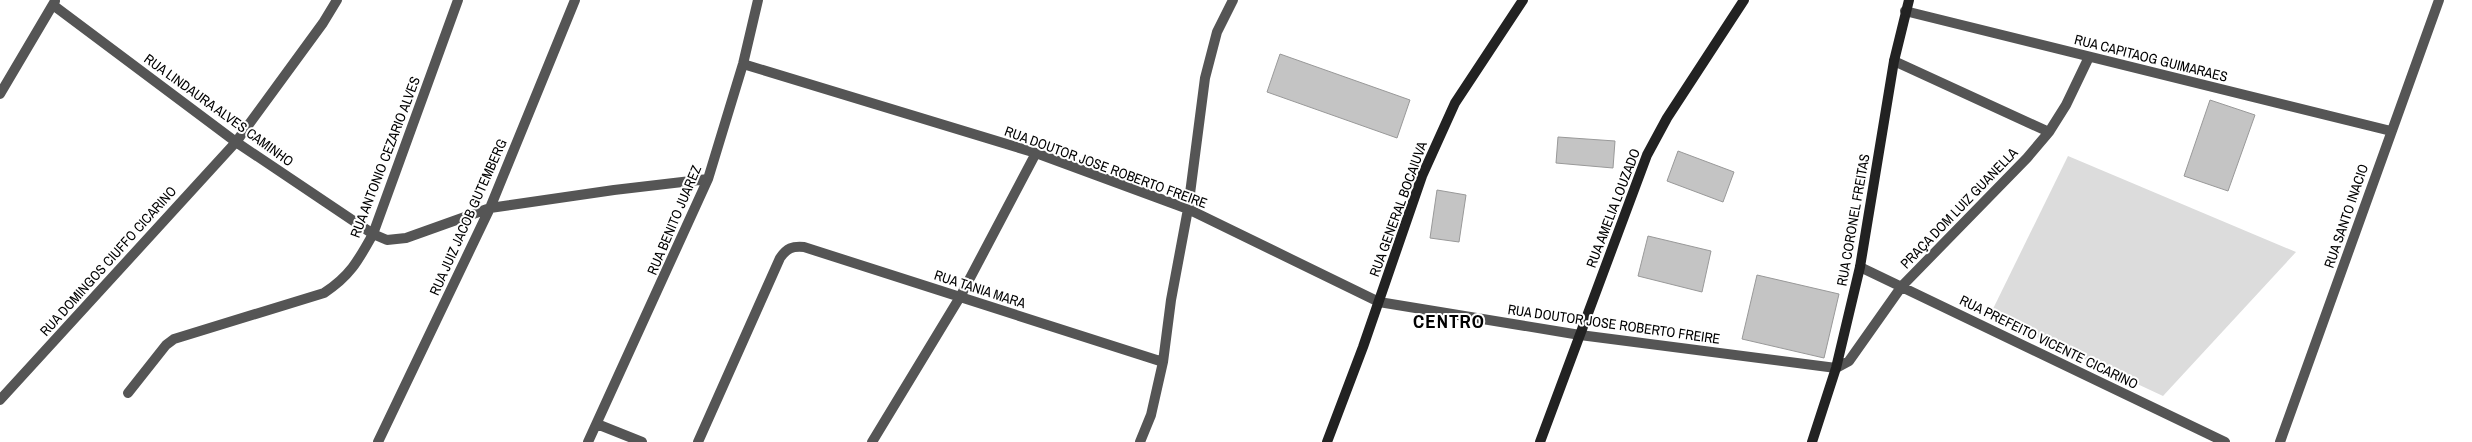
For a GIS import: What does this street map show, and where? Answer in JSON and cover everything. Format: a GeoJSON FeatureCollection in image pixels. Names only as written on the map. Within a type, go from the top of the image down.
{"type":"FeatureCollection","features":[{"type":"Feature","properties":{"kind":"main road","name":"RUA GENERAL BOCAIUVA"},"geometry":{"type":"LineString","coordinates":[[1327,442],[1379,302],[1422,176],[1455,103],[1523,0]]}},
{"type":"Feature","properties":{"kind":"main road","name":"RUA AMELIA LOUZADO"},"geometry":{"type":"LineString","coordinates":[[1540,442],[1647,155],[1667,118],[1744,0]]}},
{"type":"Feature","properties":{"kind":"main road","name":"RUA CORONEL FREITAS"},"geometry":{"type":"LineString","coordinates":[[1812,442],[1836,368],[1860,267],[1894,62],[1909,0]]}},
{"type":"Feature","properties":{"kind":"street","name":"RUA DOMINGOS CIUFFO CICARINO"},"geometry":{"type":"LineString","coordinates":[[0,400],[236,142],[337,0]]}},
{"type":"Feature","properties":{"kind":"street","name":"RUA ANTONIO CEZARIO ALVES"},"geometry":{"type":"LineString","coordinates":[[128,393],[166,345],[174,339],[324,293],[342,281],[355,266],[373,234],[458,0]]}},
{"type":"Feature","properties":{"kind":"street","name":"RUA JUIZ JACOB GUTEMBERG"},"geometry":{"type":"LineString","coordinates":[[378,442],[490,208],[575,0]]}},
{"type":"Feature","properties":{"kind":"street","name":"RUA BENITO JUAREZ"},"geometry":{"type":"LineString","coordinates":[[588,442],[708,179],[743,64],[758,0]]}},
{"type":"Feature","properties":{"kind":"street"},"geometry":{"type":"LineString","coordinates":[[1140,442],[1151,415],[1163,362],[1171,300],[1188,209],[1205,78],[1217,32],[1233,0]]}},
{"type":"Feature","properties":{"kind":"street","name":"RUA SANTO INACIO"},"geometry":{"type":"LineString","coordinates":[[2280,442],[2439,0]]}},
{"type":"Feature","properties":{"kind":"street","name":"RUA LINDAURA ALVES CAMINHO"},"geometry":{"type":"LineString","coordinates":[[54,2],[236,142],[373,234]]}},
{"type":"Feature","properties":{"kind":"street"},"geometry":{"type":"LineString","coordinates":[[0,94],[54,2]]}},
{"type":"Feature","properties":{"kind":"street","name":"RUA CAPITAOG GUIMARAES"},"geometry":{"type":"LineString","coordinates":[[1905,11],[2391,131]]}},
{"type":"Feature","properties":{"kind":"street","name":"PRAÇA DOM LUIZ GUANELLA"},"geometry":{"type":"LineString","coordinates":[[1836,368],[1849,361],[1902,286],[2027,158],[2049,132],[2066,105],[2089,57]]}},
{"type":"Feature","properties":{"kind":"street"},"geometry":{"type":"LineString","coordinates":[[1894,62],[2049,132]]}},
{"type":"Feature","properties":{"kind":"street","name":"RUA DOUTOR JOSE ROBERTO FREIRE"},"geometry":{"type":"LineString","coordinates":[[743,64],[1036,153],[1188,209],[1379,302],[1580,335],[1836,368]]}},
{"type":"Feature","properties":{"kind":"street"},"geometry":{"type":"LineString","coordinates":[[872,442],[960,297],[1036,153]]}},
{"type":"Feature","properties":{"kind":"street"},"geometry":{"type":"LineString","coordinates":[[373,234],[387,240],[406,238],[490,208],[708,179]]}},
{"type":"Feature","properties":{"kind":"street","name":"RUA TANIA MARA"},"geometry":{"type":"LineString","coordinates":[[698,442],[776,267],[788,248],[804,247],[1163,362]]}},
{"type":"Feature","properties":{"kind":"street","name":"RUA PREFEITO VICENTE CICARINO"},"geometry":{"type":"LineString","coordinates":[[1860,267],[2225,442]]}},
{"type":"Feature","properties":{"kind":"street"},"geometry":{"type":"LineString","coordinates":[[597,424],[642,442]]}},
{"type":"Feature","properties":{"kind":"shaded area"},"geometry":{"type":"Polygon","coordinates":[[[2068,156],[2296,252],[2163,396],[1990,315],[2068,156]]]}},
{"type":"Feature","properties":{"kind":"building"},"geometry":{"type":"Polygon","coordinates":[[[1280,54],[1410,100],[1397,138],[1267,92],[1280,54]]]}},
{"type":"Feature","properties":{"kind":"building"},"geometry":{"type":"Polygon","coordinates":[[[2210,100],[2255,115],[2228,191],[2184,176],[2210,100]]]}},
{"type":"Feature","properties":{"kind":"building"},"geometry":{"type":"Polygon","coordinates":[[[1558,137],[1615,141],[1613,168],[1556,163],[1558,137]]]}},
{"type":"Feature","properties":{"kind":"building"},"geometry":{"type":"Polygon","coordinates":[[[1678,151],[1734,172],[1723,202],[1667,181],[1678,151]]]}},
{"type":"Feature","properties":{"kind":"building"},"geometry":{"type":"Polygon","coordinates":[[[1437,190],[1466,195],[1459,242],[1430,238],[1437,190]]]}},
{"type":"Feature","properties":{"kind":"building"},"geometry":{"type":"Polygon","coordinates":[[[1648,236],[1711,251],[1702,292],[1638,276],[1648,236]]]}},
{"type":"Feature","properties":{"kind":"building"},"geometry":{"type":"Polygon","coordinates":[[[1757,275],[1839,294],[1824,358],[1742,339],[1757,275]]]}},
{"type":"Feature","properties":{"kind":"district","name":"CENTRO"},"geometry":{"type":"Point","coordinates":[1449,321]}}]}
